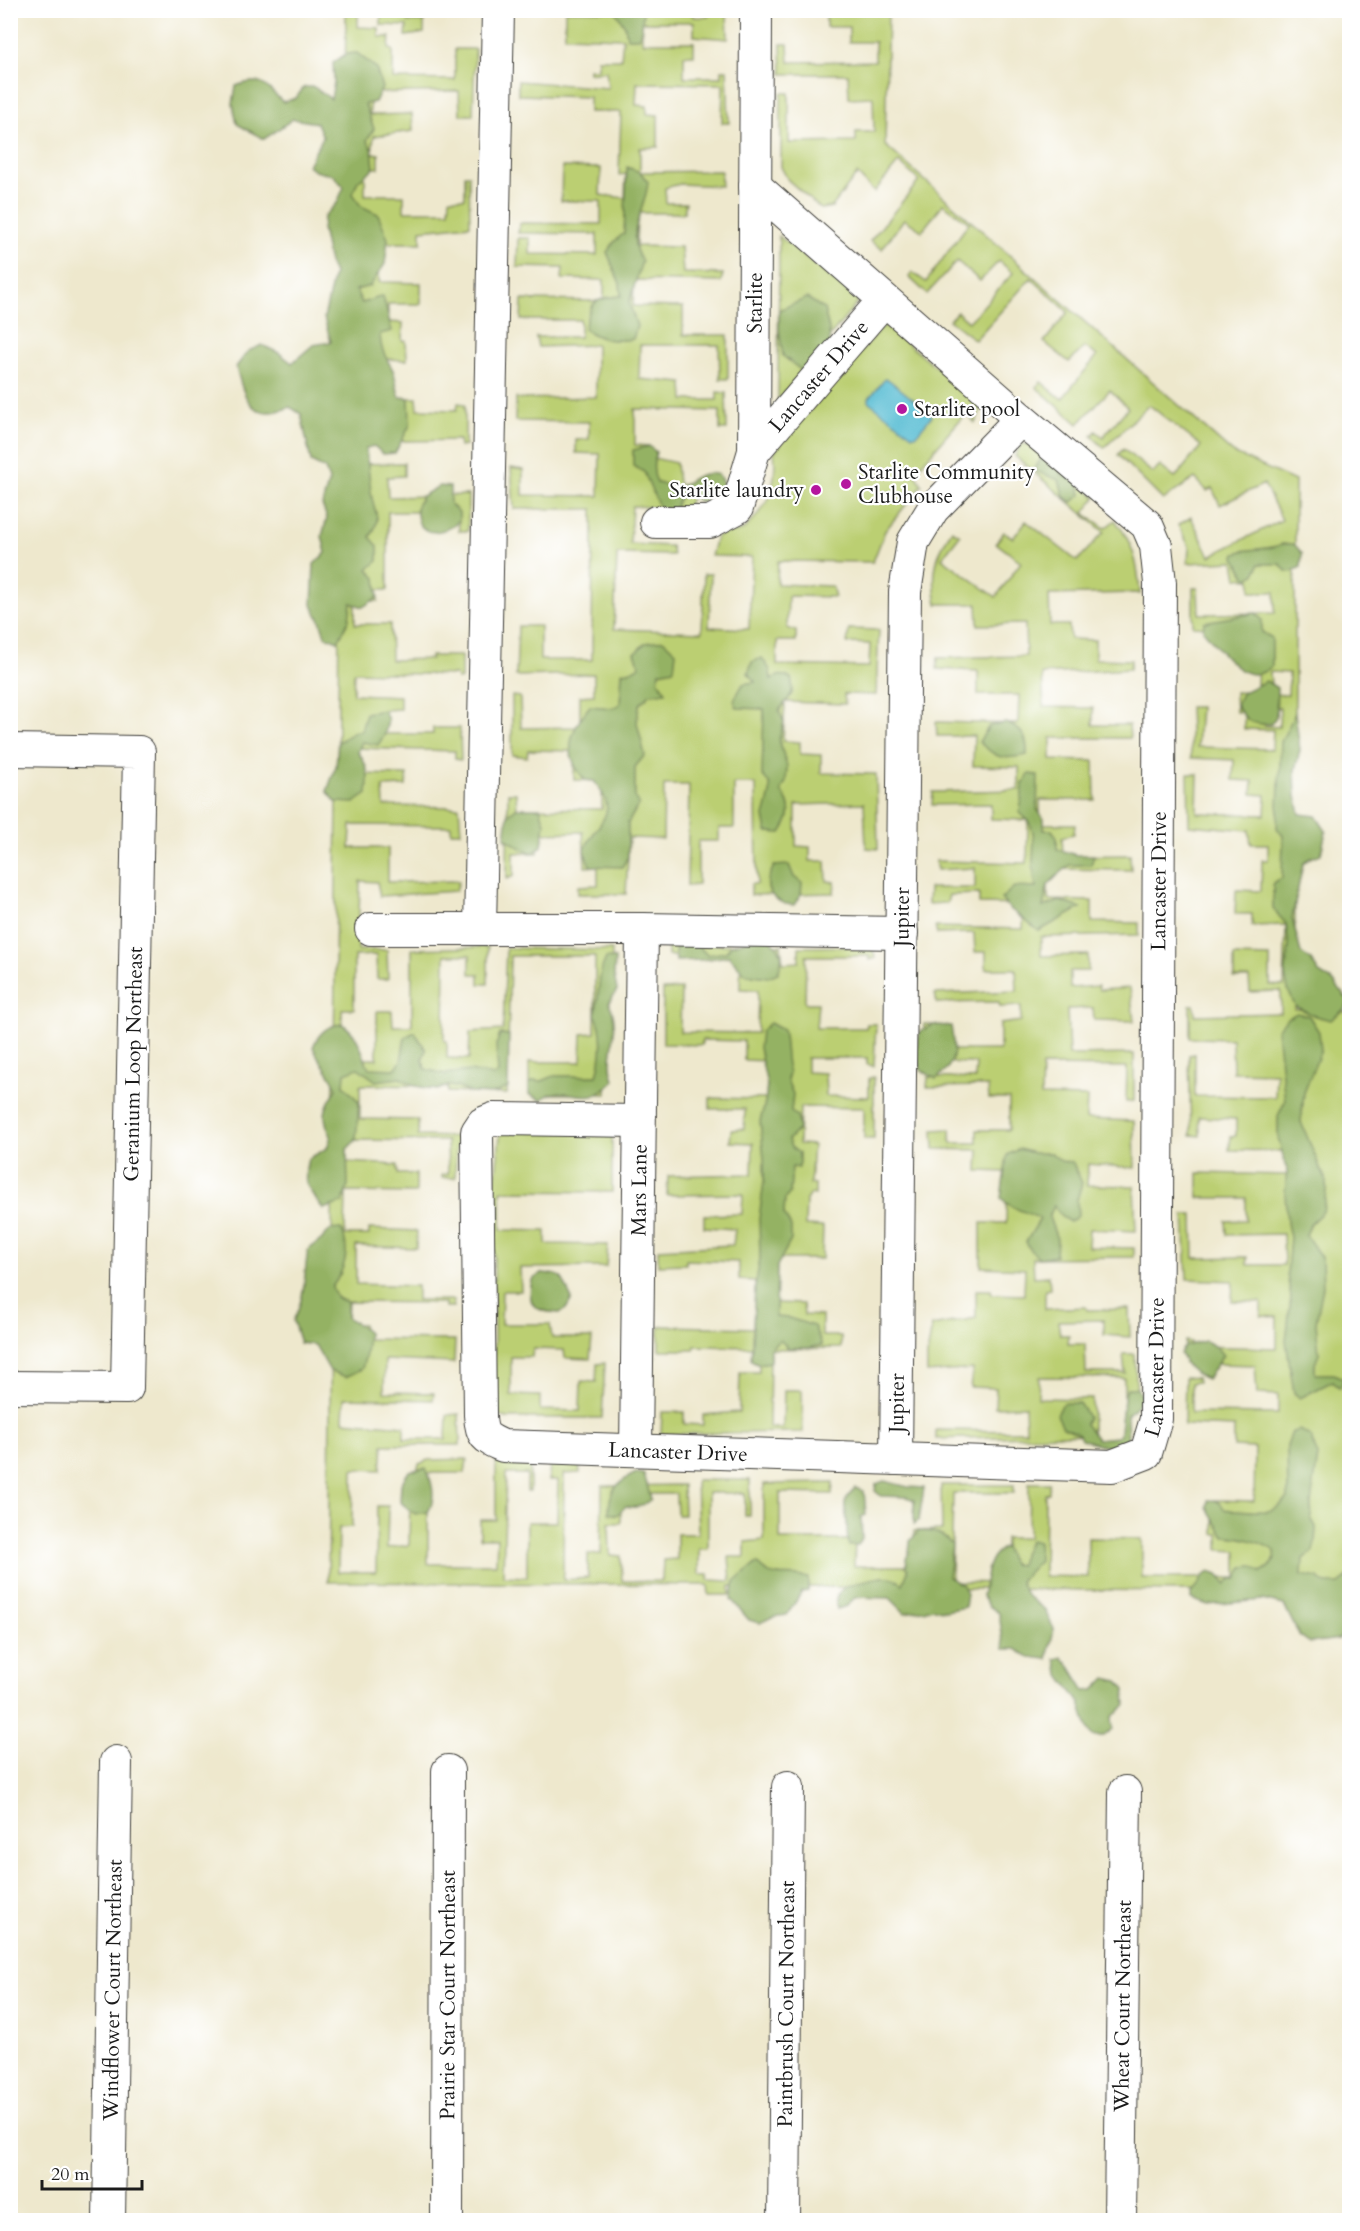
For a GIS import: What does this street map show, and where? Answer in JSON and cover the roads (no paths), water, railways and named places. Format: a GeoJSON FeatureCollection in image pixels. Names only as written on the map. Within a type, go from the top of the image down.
{"type":"FeatureCollection","features":[{"type":"Feature","properties":{"kind":"street"},"geometry":{"type":"LineString","coordinates":[[480,929],[498,10]]}},
{"type":"Feature","properties":{"kind":"street","name":"Starlite"},"geometry":{"type":"LineString","coordinates":[[656,522],[710,522],[737,508],[754,451],[756,10]]}},
{"type":"Feature","properties":{"kind":"street","name":"Lancaster Drive"},"geometry":{"type":"LineString","coordinates":[[639,1121],[493,1119],[483,1123],[477,1132],[480,1430],[487,1439],[503,1446],[1112,1466],[1146,1453],[1156,1419],[1160,583],[1156,546],[1147,525],[1130,508],[1021,419],[755,186]]}},
{"type":"Feature","properties":{"kind":"street","name":"Lancaster Drive"},"geometry":{"type":"LineString","coordinates":[[754,451],[884,300]]}},
{"type":"Feature","properties":{"kind":"street","name":"Jupiter"},"geometry":{"type":"LineString","coordinates":[[896,1459],[905,592],[913,542],[933,509],[1021,419]]}},
{"type":"Feature","properties":{"kind":"street","name":"Geranium Loop Northeast"},"geometry":{"type":"LineString","coordinates":[[10,750],[139,752],[128,1388],[10,1387]]}},
{"type":"Feature","properties":{"kind":"street"},"geometry":{"type":"LineString","coordinates":[[371,929],[642,929],[902,933]]}},
{"type":"Feature","properties":{"kind":"street","name":"Mars Lane"},"geometry":{"type":"LineString","coordinates":[[636,1450],[642,929]]}},
{"type":"Feature","properties":{"kind":"street","name":"Windflower Court Northeast"},"geometry":{"type":"LineString","coordinates":[[109,2220],[116,1762]]}},
{"type":"Feature","properties":{"kind":"street","name":"Prairie Star Court Northeast"},"geometry":{"type":"LineString","coordinates":[[447,2220],[448,1771]]}},
{"type":"Feature","properties":{"kind":"street","name":"Paintbrush Court Northeast"},"geometry":{"type":"LineString","coordinates":[[783,2220],[788,1787]]}},
{"type":"Feature","properties":{"kind":"street","name":"Wheat Court Northeast"},"geometry":{"type":"LineString","coordinates":[[1120,2220],[1125,1792]]}},
{"type":"Feature","properties":{"kind":"water","name":"Starlite pool"},"geometry":{"type":"Polygon","coordinates":[[[885,379],[932,416],[916,435],[912,435],[869,402],[869,398],[885,379]]]}},
{"type":"Feature","properties":{"kind":"place","name":"Starlite pool"},"geometry":{"type":"Point","coordinates":[902,409]}},
{"type":"Feature","properties":{"kind":"place","name":"Starlite Community Clubhouse"},"geometry":{"type":"Point","coordinates":[846,484]}},
{"type":"Feature","properties":{"kind":"place","name":"Starlite laundry"},"geometry":{"type":"Point","coordinates":[816,490]}}]}
